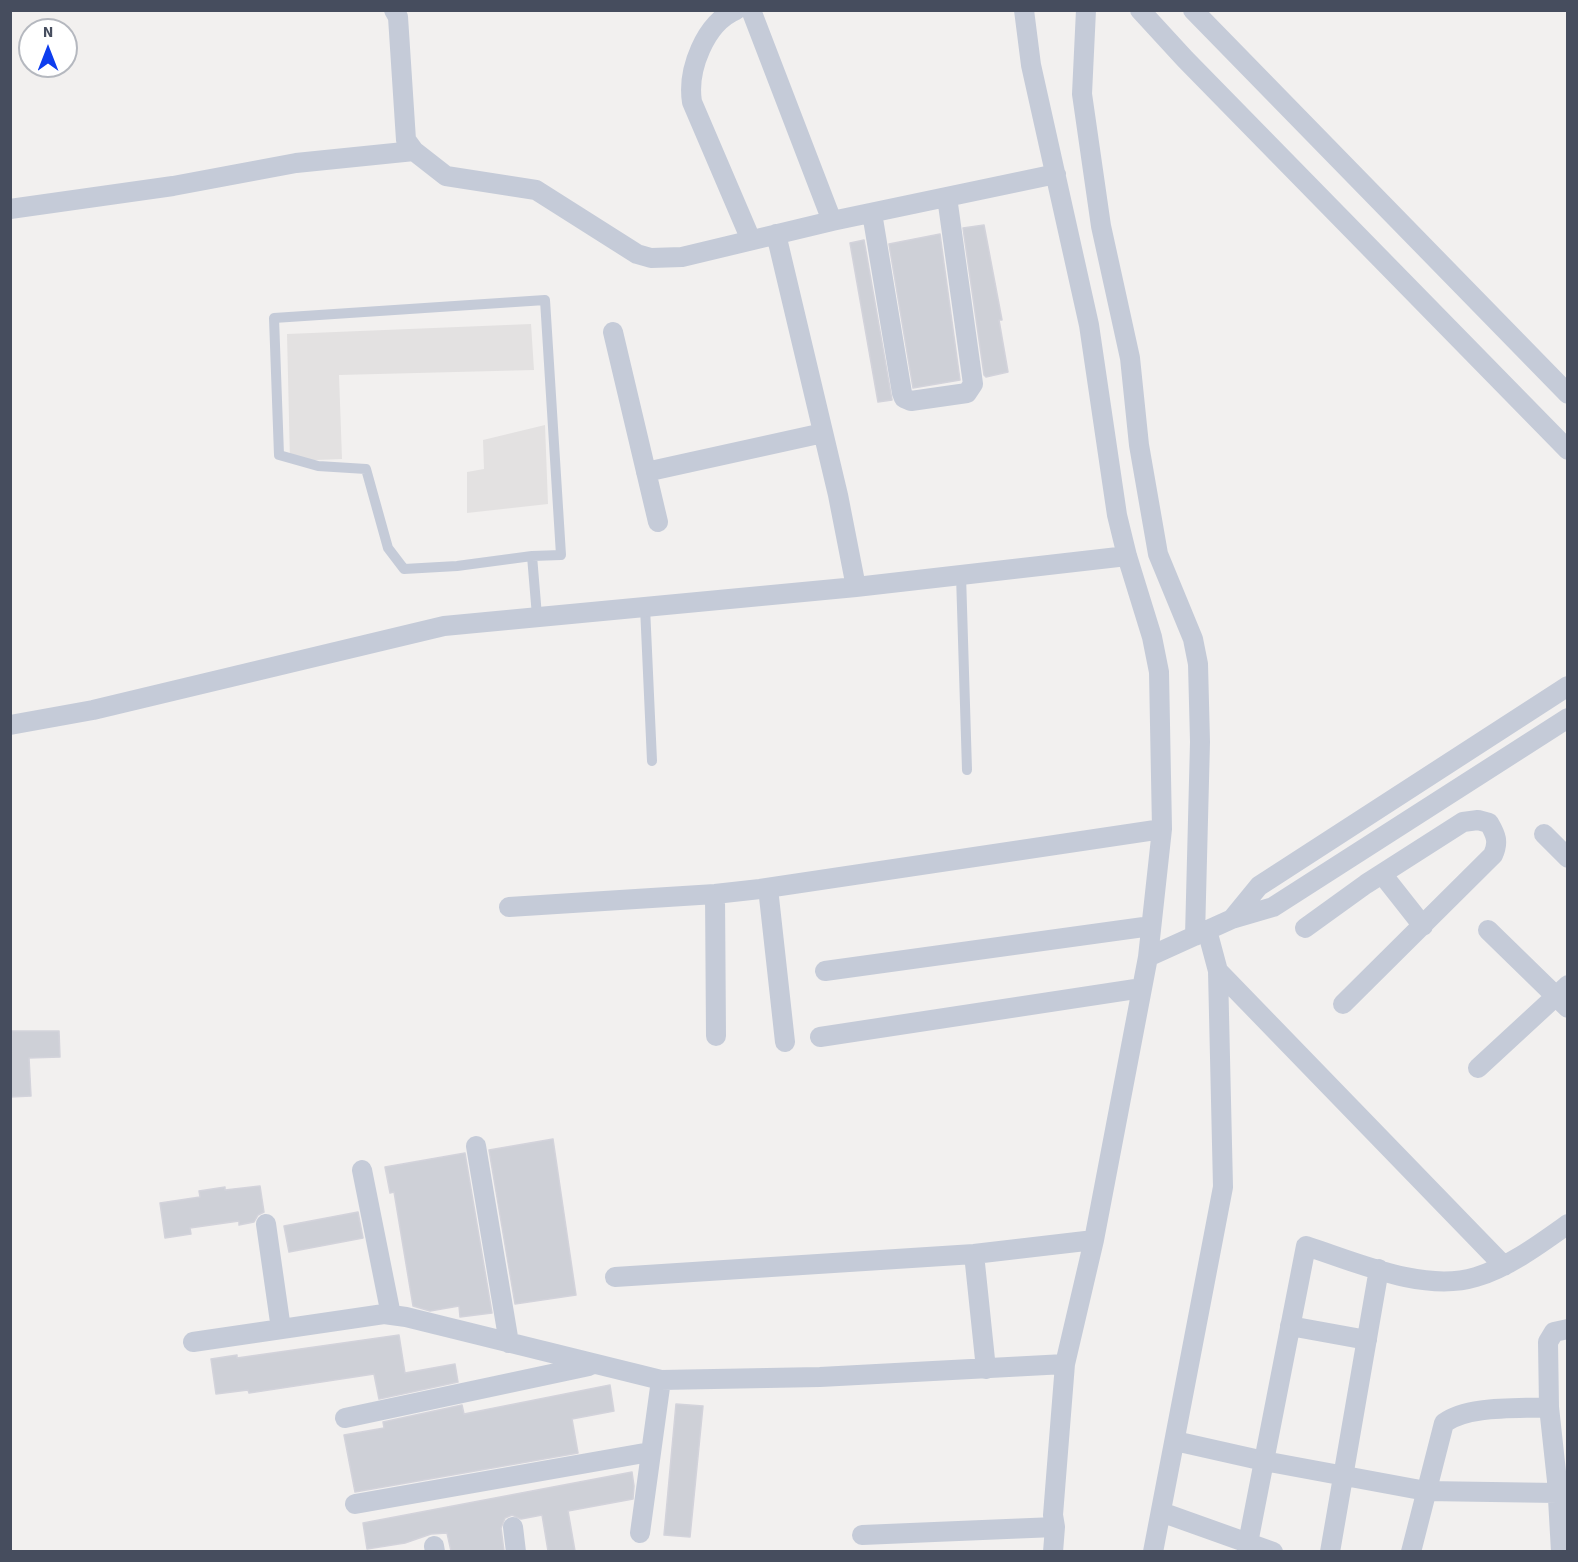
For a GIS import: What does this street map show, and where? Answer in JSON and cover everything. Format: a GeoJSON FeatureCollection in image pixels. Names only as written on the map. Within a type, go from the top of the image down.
{"type":"FeatureCollection","features":[{"type":"Feature","properties":{"kind":"street"},"geometry":{"type":"LineString","coordinates":[[394,10],[398,17],[406,140],[414,151],[446,176],[536,190],[638,254],[651,258],[682,257],[832,221],[1056,174]]}},
{"type":"Feature","properties":{"kind":"street"},"geometry":{"type":"LineString","coordinates":[[736,10],[726,15],[715,26],[699,53],[689,86],[692,102],[751,240]]}},
{"type":"Feature","properties":{"kind":"street"},"geometry":{"type":"LineString","coordinates":[[751,10],[832,221]]}},
{"type":"Feature","properties":{"kind":"street"},"geometry":{"type":"LineString","coordinates":[[1024,10],[1031,65],[1089,325],[1117,514],[1160,672],[1162,829],[1148,957],[1094,1240],[1065,1364],[1053,1515],[1055,1527],[1053,1551]]}},
{"type":"Feature","properties":{"kind":"street"},"geometry":{"type":"LineString","coordinates":[[1086,10],[1082,93],[1101,226],[1130,358],[1139,445],[1158,554],[1193,639],[1198,664],[1201,933],[1218,971],[1504,1266]]}},
{"type":"Feature","properties":{"kind":"street"},"geometry":{"type":"LineString","coordinates":[[1140,10],[1185,59],[1568,450]]}},
{"type":"Feature","properties":{"kind":"street"},"geometry":{"type":"LineString","coordinates":[[1193,10],[1568,394]]}},
{"type":"Feature","properties":{"kind":"street"},"geometry":{"type":"LineString","coordinates":[[10,209],[173,186],[296,163],[414,151]]}},
{"type":"Feature","properties":{"kind":"street"},"geometry":{"type":"LineString","coordinates":[[872,213],[904,398],[911,401],[967,393],[973,384],[947,197]]}},
{"type":"Feature","properties":{"kind":"street"},"geometry":{"type":"LineString","coordinates":[[776,234],[823,433],[856,587]]}},
{"type":"Feature","properties":{"kind":"street"},"geometry":{"type":"LineString","coordinates":[[613,332],[658,522]]}},
{"type":"Feature","properties":{"kind":"street"},"geometry":{"type":"LineString","coordinates":[[646,472],[823,433]]}},
{"type":"Feature","properties":{"kind":"street"},"geometry":{"type":"LineString","coordinates":[[10,725],[93,710],[444,626],[856,587],[1127,556]]}},
{"type":"Feature","properties":{"kind":"street"},"geometry":{"type":"LineString","coordinates":[[1232,920],[1259,886],[1568,686]]}},
{"type":"Feature","properties":{"kind":"street"},"geometry":{"type":"LineString","coordinates":[[1148,957],[1232,920],[1273,907],[1568,718]]}},
{"type":"Feature","properties":{"kind":"street"},"geometry":{"type":"LineString","coordinates":[[1381,807],[1410,856]]}},
{"type":"Feature","properties":{"kind":"street"},"geometry":{"type":"LineString","coordinates":[[1305,928],[1382,874],[1463,822],[1478,820],[1489,823],[1496,834],[1498,845],[1493,855],[1343,1004]]}},
{"type":"Feature","properties":{"kind":"street"},"geometry":{"type":"LineString","coordinates":[[509,907],[715,894],[768,888],[1162,829]]}},
{"type":"Feature","properties":{"kind":"street"},"geometry":{"type":"LineString","coordinates":[[1544,834],[1568,858]]}},
{"type":"Feature","properties":{"kind":"street"},"geometry":{"type":"LineString","coordinates":[[1382,874],[1423,926]]}},
{"type":"Feature","properties":{"kind":"street"},"geometry":{"type":"LineString","coordinates":[[768,888],[784,1042]]}},
{"type":"Feature","properties":{"kind":"street"},"geometry":{"type":"LineString","coordinates":[[715,894],[717,1036]]}},
{"type":"Feature","properties":{"kind":"street"},"geometry":{"type":"LineString","coordinates":[[825,971],[1151,926]]}},
{"type":"Feature","properties":{"kind":"street"},"geometry":{"type":"LineString","coordinates":[[1478,1068],[1564,996],[1488,930]]}},
{"type":"Feature","properties":{"kind":"street"},"geometry":{"type":"LineString","coordinates":[[1153,1551],[1223,1187],[1218,971]]}},
{"type":"Feature","properties":{"kind":"street"},"geometry":{"type":"LineString","coordinates":[[820,1037],[1142,988]]}},
{"type":"Feature","properties":{"kind":"street"},"geometry":{"type":"LineString","coordinates":[[476,1146],[509,1342]]}},
{"type":"Feature","properties":{"kind":"street"},"geometry":{"type":"LineString","coordinates":[[362,1170],[391,1315]]}},
{"type":"Feature","properties":{"kind":"street"},"geometry":{"type":"LineString","coordinates":[[266,1224],[281,1329]]}},
{"type":"Feature","properties":{"kind":"street"},"geometry":{"type":"LineString","coordinates":[[1248,1543],[1306,1246],[1414,1280],[1443,1281],[1474,1278],[1504,1266],[1568,1224]]}},
{"type":"Feature","properties":{"kind":"street"},"geometry":{"type":"LineString","coordinates":[[615,1277],[974,1254],[1094,1240]]}},
{"type":"Feature","properties":{"kind":"street"},"geometry":{"type":"LineString","coordinates":[[974,1254],[986,1369]]}},
{"type":"Feature","properties":{"kind":"street"},"geometry":{"type":"LineString","coordinates":[[1330,1551],[1379,1269]]}},
{"type":"Feature","properties":{"kind":"street"},"geometry":{"type":"LineString","coordinates":[[193,1342],[373,1315],[391,1315],[661,1380],[820,1377],[1065,1364]]}},
{"type":"Feature","properties":{"kind":"street"},"geometry":{"type":"LineString","coordinates":[[1290,1326],[1367,1340]]}},
{"type":"Feature","properties":{"kind":"street"},"geometry":{"type":"LineString","coordinates":[[1561,1551],[1549,1407],[1548,1342],[1554,1332],[1568,1329]]}},
{"type":"Feature","properties":{"kind":"street"},"geometry":{"type":"LineString","coordinates":[[345,1418],[595,1364]]}},
{"type":"Feature","properties":{"kind":"street"},"geometry":{"type":"LineString","coordinates":[[640,1533],[661,1380]]}},
{"type":"Feature","properties":{"kind":"street"},"geometry":{"type":"LineString","coordinates":[[1411,1551],[1444,1423],[1454,1416],[1468,1412],[1549,1407]]}},
{"type":"Feature","properties":{"kind":"street"},"geometry":{"type":"LineString","coordinates":[[1175,1441],[1264,1461],[1426,1491],[1557,1493]]}},
{"type":"Feature","properties":{"kind":"street"},"geometry":{"type":"LineString","coordinates":[[355,1504],[650,1452]]}},
{"type":"Feature","properties":{"kind":"street"},"geometry":{"type":"LineString","coordinates":[[1161,1512],[1273,1551]]}},
{"type":"Feature","properties":{"kind":"street"},"geometry":{"type":"LineString","coordinates":[[513,1527],[516,1551]]}},
{"type":"Feature","properties":{"kind":"street"},"geometry":{"type":"LineString","coordinates":[[862,1535],[1055,1527]]}},
{"type":"Feature","properties":{"kind":"lane"},"geometry":{"type":"LineString","coordinates":[[545,300],[561,555],[532,556],[457,566],[404,569],[388,548],[366,469],[318,466],[279,455],[274,318],[545,300]]}},
{"type":"Feature","properties":{"kind":"lane"},"geometry":{"type":"LineString","coordinates":[[532,556],[537,616]]}},
{"type":"Feature","properties":{"kind":"lane"},"geometry":{"type":"LineString","coordinates":[[961,575],[967,770]]}},
{"type":"Feature","properties":{"kind":"lane"},"geometry":{"type":"LineString","coordinates":[[645,607],[652,762]]}},
{"type":"Feature","properties":{"kind":"shaded area"},"geometry":{"type":"Polygon","coordinates":[[[531,324],[534,370],[339,375],[342,459],[290,461],[287,334],[531,324]]]}},
{"type":"Feature","properties":{"kind":"shaded area"},"geometry":{"type":"Polygon","coordinates":[[[545,425],[548,504],[467,513],[467,472],[484,469],[483,440],[545,425]]]}},
{"type":"Feature","properties":{"kind":"building"},"geometry":{"type":"Polygon","coordinates":[[[984,225],[1002,320],[999,320],[1008,372],[986,377],[963,228],[984,225]]]}},
{"type":"Feature","properties":{"kind":"building"},"geometry":{"type":"Polygon","coordinates":[[[940,234],[960,380],[913,388],[889,244],[940,234]]]}},
{"type":"Feature","properties":{"kind":"building"},"geometry":{"type":"Polygon","coordinates":[[[864,240],[892,400],[878,402],[850,243],[864,240]]]}},
{"type":"Feature","properties":{"kind":"building"},"geometry":{"type":"Polygon","coordinates":[[[12,1031],[59,1031],[60,1057],[29,1058],[31,1096],[10,1097],[12,1031]]]}},
{"type":"Feature","properties":{"kind":"building"},"geometry":{"type":"Polygon","coordinates":[[[553,1139],[576,1295],[515,1304],[489,1150],[553,1139]]]}},
{"type":"Feature","properties":{"kind":"building"},"geometry":{"type":"Polygon","coordinates":[[[465,1153],[492,1313],[460,1317],[459,1306],[430,1311],[413,1306],[394,1192],[390,1193],[385,1167],[465,1153]]]}},
{"type":"Feature","properties":{"kind":"building"},"geometry":{"type":"Polygon","coordinates":[[[260,1186],[264,1212],[258,1215],[254,1222],[239,1225],[239,1221],[190,1228],[191,1234],[165,1238],[160,1203],[200,1197],[199,1191],[225,1187],[225,1190],[260,1186]]]}},
{"type":"Feature","properties":{"kind":"building"},"geometry":{"type":"Polygon","coordinates":[[[358,1212],[363,1238],[289,1252],[284,1226],[358,1212]]]}},
{"type":"Feature","properties":{"kind":"building"},"geometry":{"type":"Polygon","coordinates":[[[399,1335],[405,1373],[455,1364],[458,1382],[379,1399],[374,1374],[249,1393],[248,1390],[216,1394],[211,1359],[237,1355],[237,1358],[399,1335]]]}},
{"type":"Feature","properties":{"kind":"building"},"geometry":{"type":"Polygon","coordinates":[[[610,1385],[614,1411],[572,1419],[578,1453],[355,1492],[344,1435],[384,1428],[383,1422],[462,1405],[464,1414],[610,1385]]]}},
{"type":"Feature","properties":{"kind":"building"},"geometry":{"type":"Polygon","coordinates":[[[676,1404],[703,1406],[690,1537],[664,1535],[676,1404]]]}},
{"type":"Feature","properties":{"kind":"building"},"geometry":{"type":"Polygon","coordinates":[[[632,1472],[633,1499],[568,1511],[575,1551],[548,1551],[542,1515],[521,1519],[512,1515],[505,1518],[501,1528],[504,1551],[451,1551],[447,1533],[431,1534],[405,1543],[367,1549],[363,1523],[632,1472]]]}}]}
